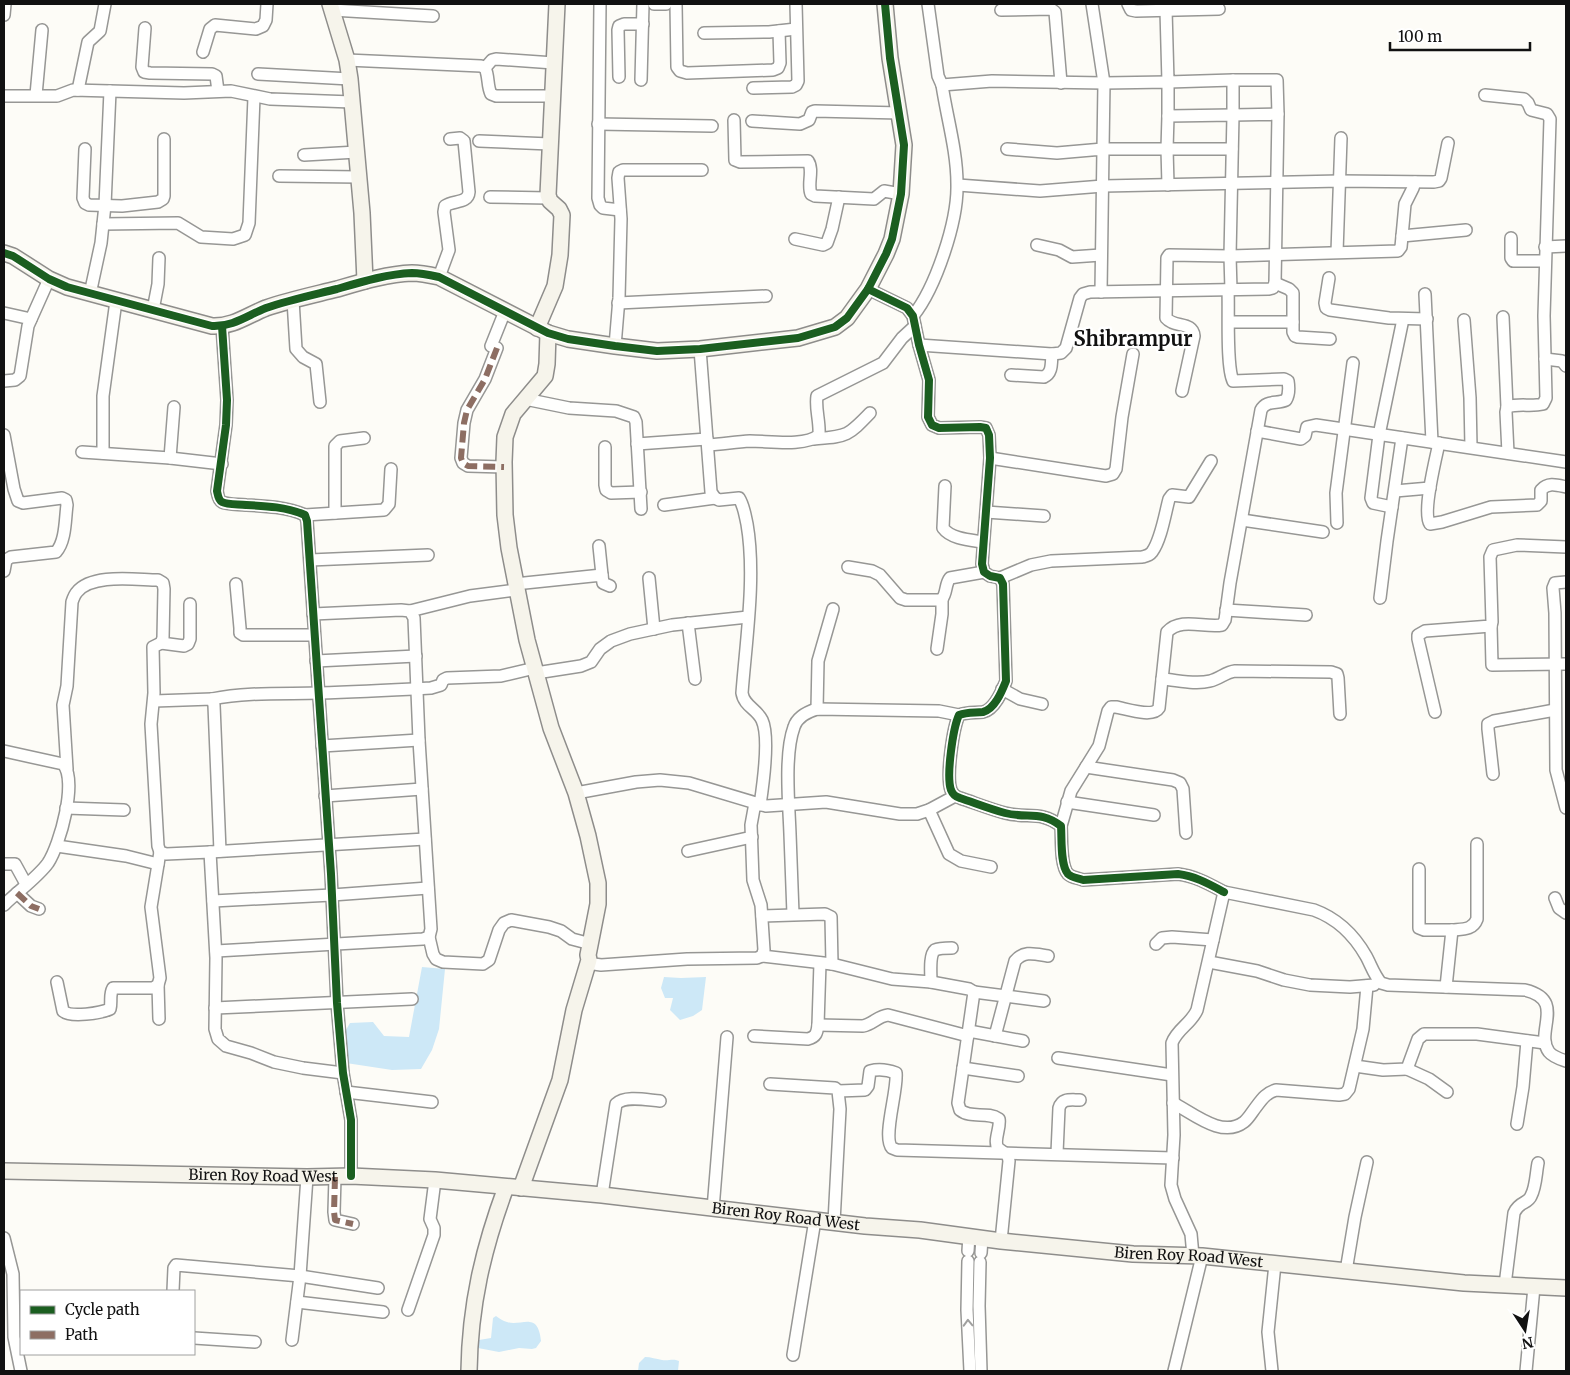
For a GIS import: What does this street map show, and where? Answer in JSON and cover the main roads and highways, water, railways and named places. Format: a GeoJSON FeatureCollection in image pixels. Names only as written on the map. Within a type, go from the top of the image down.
{"type":"FeatureCollection","features":[{"type":"Feature","properties":{"kind":"water"},"geometry":{"type":"Polygon","coordinates":[[[422,967],[445,969],[439,1029],[432,1050],[421,1069],[392,1070],[346,1063],[343,1035],[350,1023],[373,1022],[384,1036],[409,1037],[422,967]]]}},
{"type":"Feature","properties":{"kind":"water"},"geometry":{"type":"Polygon","coordinates":[[[664,977],[706,977],[702,1010],[693,1016],[680,1020],[670,1010],[673,998],[665,998],[661,988],[664,977]]]}},
{"type":"Feature","properties":{"kind":"water"},"geometry":{"type":"Polygon","coordinates":[[[496,1316],[512,1323],[533,1323],[539,1331],[541,1341],[536,1348],[532,1349],[519,1348],[499,1352],[478,1348],[479,1340],[491,1338],[493,1318],[496,1316]]]}},
{"type":"Feature","properties":{"kind":"water"},"geometry":{"type":"Polygon","coordinates":[[[645,1357],[679,1361],[678,1371],[638,1371],[639,1363],[645,1357]]]}},
{"type":"Feature","properties":{"kind":"district","name":"Shibrampur"},"geometry":{"type":"Point","coordinates":[1133,339]}}]}
